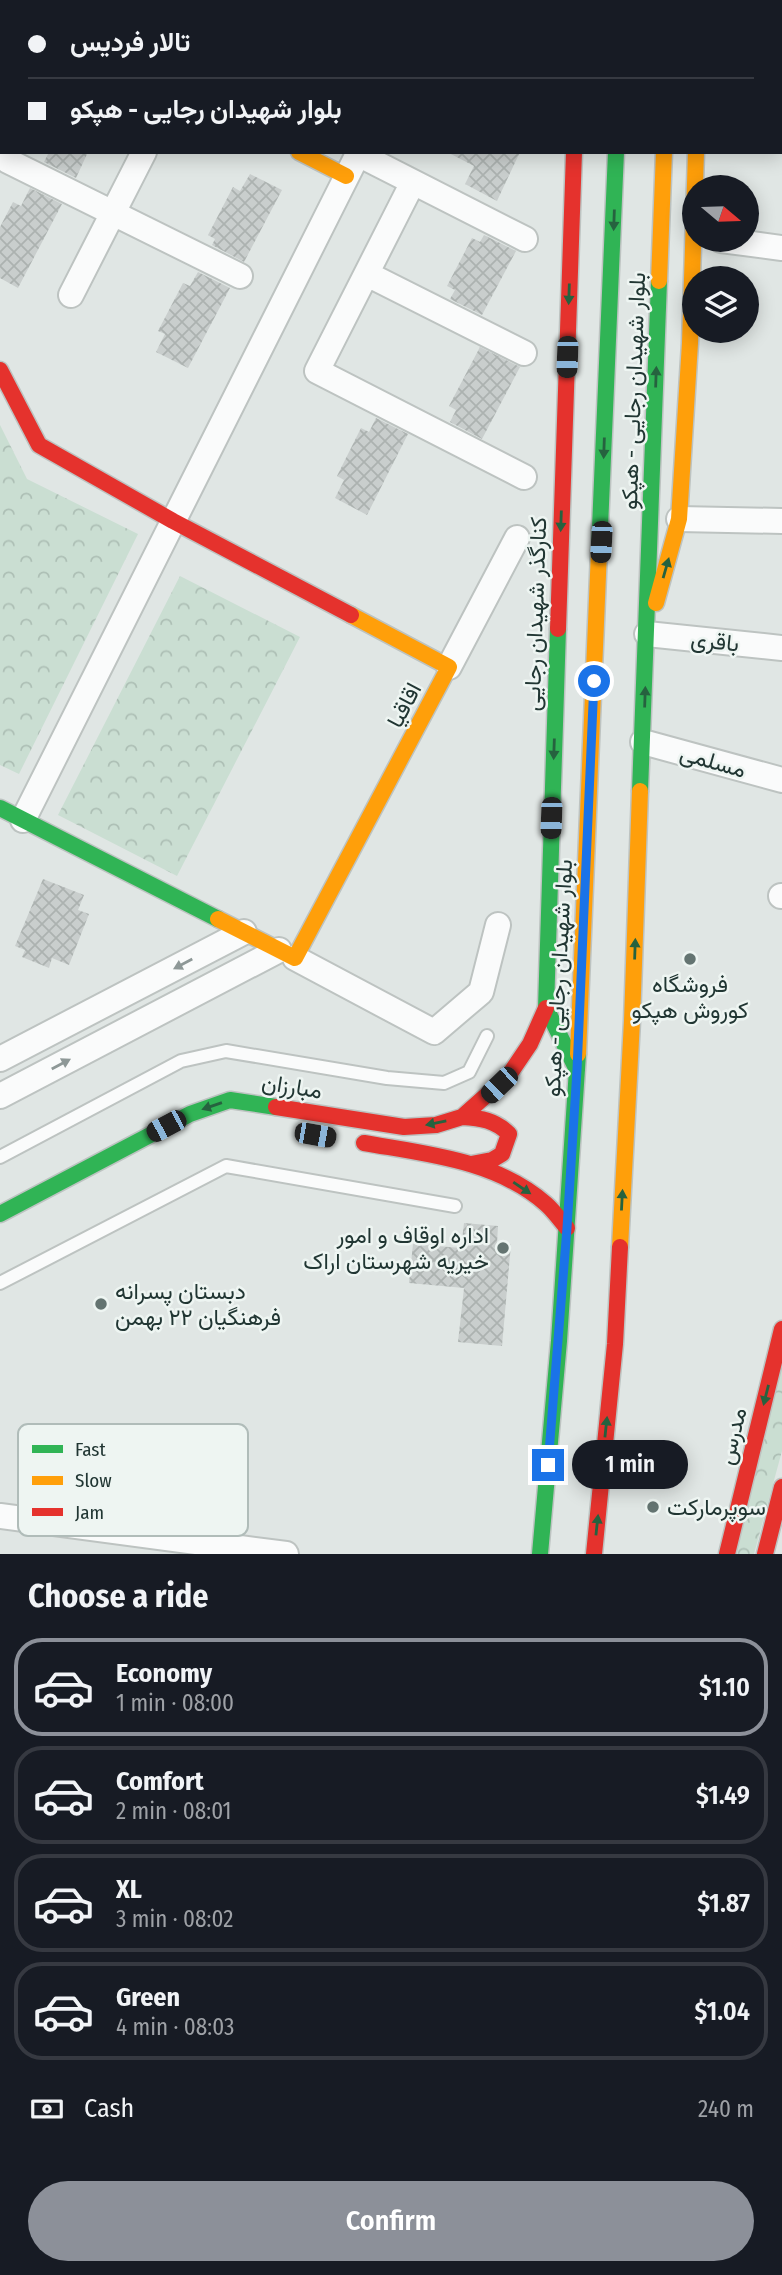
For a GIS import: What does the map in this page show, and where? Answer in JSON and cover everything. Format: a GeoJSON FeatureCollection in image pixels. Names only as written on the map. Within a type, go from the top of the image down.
{"type":"FeatureCollection","features":[{"type":"Feature","properties":{"kind":"main road"},"geometry":{"type":"LineString","coordinates":[[303,154],[346,176]]}},
{"type":"Feature","properties":{"kind":"main road","name":"کنارگذر شهیدان رجایی"},"geometry":{"type":"LineString","coordinates":[[574,154],[545,1008],[577,1070]]}},
{"type":"Feature","properties":{"kind":"main road","name":"بلوار شهیدان رجایی - هپکو"},"geometry":{"type":"LineString","coordinates":[[540,1554],[577,1070],[616,154]]}},
{"type":"Feature","properties":{"kind":"main road","name":"بلوار شهیدان رجایی - هپکو"},"geometry":{"type":"LineString","coordinates":[[594,1554],[615,1344],[632,1021],[664,154]]}},
{"type":"Feature","properties":{"kind":"main road"},"geometry":{"type":"LineString","coordinates":[[695,175],[696,154]]}},
{"type":"Feature","properties":{"kind":"main road"},"geometry":{"type":"LineString","coordinates":[[647,634],[679,519],[693,252]]}},
{"type":"Feature","properties":{"kind":"main road","name":"اقاقیا"},"geometry":{"type":"LineString","coordinates":[[0,370],[39,445],[173,521],[449,667],[292,951]]}},
{"type":"Feature","properties":{"kind":"main road"},"geometry":{"type":"LineString","coordinates":[[0,807],[244,932],[292,951]]}},
{"type":"Feature","properties":{"kind":"main road","name":"مبارزان"},"geometry":{"type":"LineString","coordinates":[[0,1214],[190,1114],[230,1100],[404,1127],[436,1125],[462,1117],[509,1075],[530,1044],[545,1008]]}},
{"type":"Feature","properties":{"kind":"main road"},"geometry":{"type":"LineString","coordinates":[[462,1117],[483,1118],[500,1123],[509,1134],[508,1147],[502,1156],[492,1161],[471,1164]]}},
{"type":"Feature","properties":{"kind":"main road"},"geometry":{"type":"LineString","coordinates":[[346,1140],[471,1164],[507,1178],[545,1203],[567,1228]]}},
{"type":"Feature","properties":{"kind":"main road","name":"مدرس"},"geometry":{"type":"LineString","coordinates":[[727,1554],[782,1329]]}},
{"type":"Feature","properties":{"kind":"main road"},"geometry":{"type":"LineString","coordinates":[[765,1554],[782,1487]]}},
{"type":"Feature","properties":{"kind":"street"},"geometry":{"type":"LineString","coordinates":[[71,295],[143,154]]}},
{"type":"Feature","properties":{"kind":"street"},"geometry":{"type":"LineString","coordinates":[[23,820],[357,154]]}},
{"type":"Feature","properties":{"kind":"street"},"geometry":{"type":"LineString","coordinates":[[360,154],[525,239]]}},
{"type":"Feature","properties":{"kind":"street"},"geometry":{"type":"LineString","coordinates":[[8,161],[240,276]]}},
{"type":"Feature","properties":{"kind":"street"},"geometry":{"type":"LineString","coordinates":[[413,182],[317,372],[523,477]]}},
{"type":"Feature","properties":{"kind":"street"},"geometry":{"type":"LineString","coordinates":[[760,245],[782,248]]}},
{"type":"Feature","properties":{"kind":"street"},"geometry":{"type":"LineString","coordinates":[[367,274],[524,353]]}},
{"type":"Feature","properties":{"kind":"street"},"geometry":{"type":"LineString","coordinates":[[679,519],[782,521]]}},
{"type":"Feature","properties":{"kind":"street"},"geometry":{"type":"LineString","coordinates":[[449,667],[517,538]]}},
{"type":"Feature","properties":{"kind":"street","name":"باقری"},"geometry":{"type":"LineString","coordinates":[[647,634],[782,648]]}},
{"type":"Feature","properties":{"kind":"street","name":"مسلمی"},"geometry":{"type":"LineString","coordinates":[[643,742],[782,780]]}},
{"type":"Feature","properties":{"kind":"street"},"geometry":{"type":"LineString","coordinates":[[0,1096],[292,951],[440,1027],[481,992],[498,925]]}},
{"type":"Feature","properties":{"kind":"street"},"geometry":{"type":"LineString","coordinates":[[0,1059],[244,932]]}},
{"type":"Feature","properties":{"kind":"street"},"geometry":{"type":"LineString","coordinates":[[0,1516],[18,1518]]}},
{"type":"Feature","properties":{"kind":"street"},"geometry":{"type":"LineString","coordinates":[[151,1536],[286,1554]]}},
{"type":"Feature","properties":{"kind":"lane"},"geometry":{"type":"LineString","coordinates":[[0,1157],[181,1061],[226,1051],[387,1078],[444,1083],[469,1072],[486,1037]]}},
{"type":"Feature","properties":{"kind":"lane"},"geometry":{"type":"LineString","coordinates":[[0,1283],[226,1166],[455,1206]]}},
{"type":"Feature","properties":{"kind":"green space"},"geometry":{"type":"Polygon","coordinates":[[[0,425],[27,479],[138,534],[19,774],[0,765],[0,425]]]}},
{"type":"Feature","properties":{"kind":"green space"},"geometry":{"type":"Polygon","coordinates":[[[180,576],[300,637],[177,876],[58,815],[180,576]]]}},
{"type":"Feature","properties":{"kind":"green space"},"geometry":{"type":"Polygon","coordinates":[[[782,1358],[782,1451],[754,1554],[734,1554],[782,1358]]]}},
{"type":"Feature","properties":{"kind":"building"},"geometry":{"type":"Polygon","coordinates":[[[48,154],[87,154],[76,178],[44,162],[48,154]]]}},
{"type":"Feature","properties":{"kind":"building"},"geometry":{"type":"Polygon","coordinates":[[[451,154],[519,154],[497,201],[465,184],[474,166],[451,154]]]}},
{"type":"Feature","properties":{"kind":"building"},"geometry":{"type":"Polygon","coordinates":[[[250,174],[282,190],[244,262],[212,245],[215,239],[208,235],[233,187],[240,191],[250,174]]]}},
{"type":"Feature","properties":{"kind":"building"},"geometry":{"type":"Polygon","coordinates":[[[30,188],[62,204],[18,288],[0,278],[0,227],[13,202],[21,206],[30,188]]]}},
{"type":"Feature","properties":{"kind":"building"},"geometry":{"type":"Polygon","coordinates":[[[484,235],[516,251],[482,315],[450,299],[455,290],[447,286],[472,238],[480,242],[484,235]]]}},
{"type":"Feature","properties":{"kind":"building"},"geometry":{"type":"Polygon","coordinates":[[[198,272],[230,288],[188,368],[156,352],[165,334],[158,331],[183,283],[190,286],[198,272]]]}},
{"type":"Feature","properties":{"kind":"building"},"geometry":{"type":"Polygon","coordinates":[[[480,347],[520,367],[482,439],[450,422],[456,410],[449,406],[480,347]]]}},
{"type":"Feature","properties":{"kind":"building"},"geometry":{"type":"Polygon","coordinates":[[[376,418],[408,434],[367,515],[335,498],[344,480],[337,476],[361,428],[369,432],[376,418]]]}},
{"type":"Feature","properties":{"kind":"building"},"geometry":{"type":"Polygon","coordinates":[[[43,879],[84,895],[78,910],[89,914],[69,965],[52,958],[49,968],[22,957],[25,950],[15,946],[43,879]]]}},
{"type":"Feature","properties":{"kind":"building"},"geometry":{"type":"Polygon","coordinates":[[[464,1223],[498,1226],[497,1243],[511,1244],[502,1346],[458,1342],[464,1288],[409,1283],[413,1244],[461,1248],[464,1223]]]}},
{"type":"Feature","properties":{"kind":"traffic: fast"},"geometry":{"type":"LineString","coordinates":[[599,551],[616,154]]}},
{"type":"Feature","properties":{"kind":"traffic: fast"},"geometry":{"type":"LineString","coordinates":[[640,791],[659,281]]}},
{"type":"Feature","properties":{"kind":"traffic: fast"},"geometry":{"type":"LineString","coordinates":[[558,629],[546,1008],[577,1070]]}},
{"type":"Feature","properties":{"kind":"traffic: fast"},"geometry":{"type":"LineString","coordinates":[[0,808],[218,919]]}},
{"type":"Feature","properties":{"kind":"traffic: fast"},"geometry":{"type":"LineString","coordinates":[[540,1554],[559,1341],[578,1054]]}},
{"type":"Feature","properties":{"kind":"traffic: fast"},"geometry":{"type":"LineString","coordinates":[[0,1214],[190,1114],[230,1100],[276,1107]]}},
{"type":"Feature","properties":{"kind":"traffic: slow"},"geometry":{"type":"LineString","coordinates":[[303,154],[346,176]]}},
{"type":"Feature","properties":{"kind":"traffic: slow"},"geometry":{"type":"LineString","coordinates":[[659,281],[664,154]]}},
{"type":"Feature","properties":{"kind":"traffic: slow"},"geometry":{"type":"LineString","coordinates":[[656,603],[679,519],[690,343],[696,154]]}},
{"type":"Feature","properties":{"kind":"traffic: slow"},"geometry":{"type":"LineString","coordinates":[[578,1054],[599,551]]}},
{"type":"Feature","properties":{"kind":"traffic: slow"},"geometry":{"type":"LineString","coordinates":[[218,919],[295,958],[449,667],[351,615]]}},
{"type":"Feature","properties":{"kind":"traffic: slow"},"geometry":{"type":"LineString","coordinates":[[620,1247],[640,791]]}},
{"type":"Feature","properties":{"kind":"traffic: jam"},"geometry":{"type":"LineString","coordinates":[[558,629],[574,154]]}},
{"type":"Feature","properties":{"kind":"traffic: jam"},"geometry":{"type":"LineString","coordinates":[[0,370],[39,445],[173,521],[351,615]]}},
{"type":"Feature","properties":{"kind":"traffic: jam"},"geometry":{"type":"LineString","coordinates":[[276,1107],[404,1127],[436,1125],[462,1117],[509,1075],[530,1044],[546,1008]]}},
{"type":"Feature","properties":{"kind":"traffic: jam"},"geometry":{"type":"LineString","coordinates":[[462,1117],[487,1121],[509,1134],[502,1154],[492,1160],[471,1164]]}},
{"type":"Feature","properties":{"kind":"traffic: jam"},"geometry":{"type":"LineString","coordinates":[[364,1143],[460,1161],[505,1177],[546,1204],[567,1228]]}},
{"type":"Feature","properties":{"kind":"traffic: jam"},"geometry":{"type":"LineString","coordinates":[[594,1554],[615,1344],[620,1247]]}},
{"type":"Feature","properties":{"kind":"traffic: jam"},"geometry":{"type":"LineString","coordinates":[[727,1554],[782,1329]]}},
{"type":"Feature","properties":{"kind":"traffic: jam"},"geometry":{"type":"LineString","coordinates":[[765,1554],[782,1487]]}},
{"type":"Feature","properties":{"kind":"place","name":"فروشگاه کوروش هپکو"},"geometry":{"type":"Point","coordinates":[690,959]}},
{"type":"Feature","properties":{"kind":"place","name":"اداره اوقاف و امور خیریه شهرستان اراک"},"geometry":{"type":"Point","coordinates":[503,1248]}},
{"type":"Feature","properties":{"kind":"place","name":"دبستان پسرانه فرهنگیان ۲۲ بهمن"},"geometry":{"type":"Point","coordinates":[101,1304]}},
{"type":"Feature","properties":{"kind":"place","name":"سوپرمارکت"},"geometry":{"type":"Point","coordinates":[653,1507]}},
{"type":"Feature","properties":{"kind":"route"},"geometry":{"type":"LineString","coordinates":[[548,1465],[577,1070],[594,681]]}}]}
